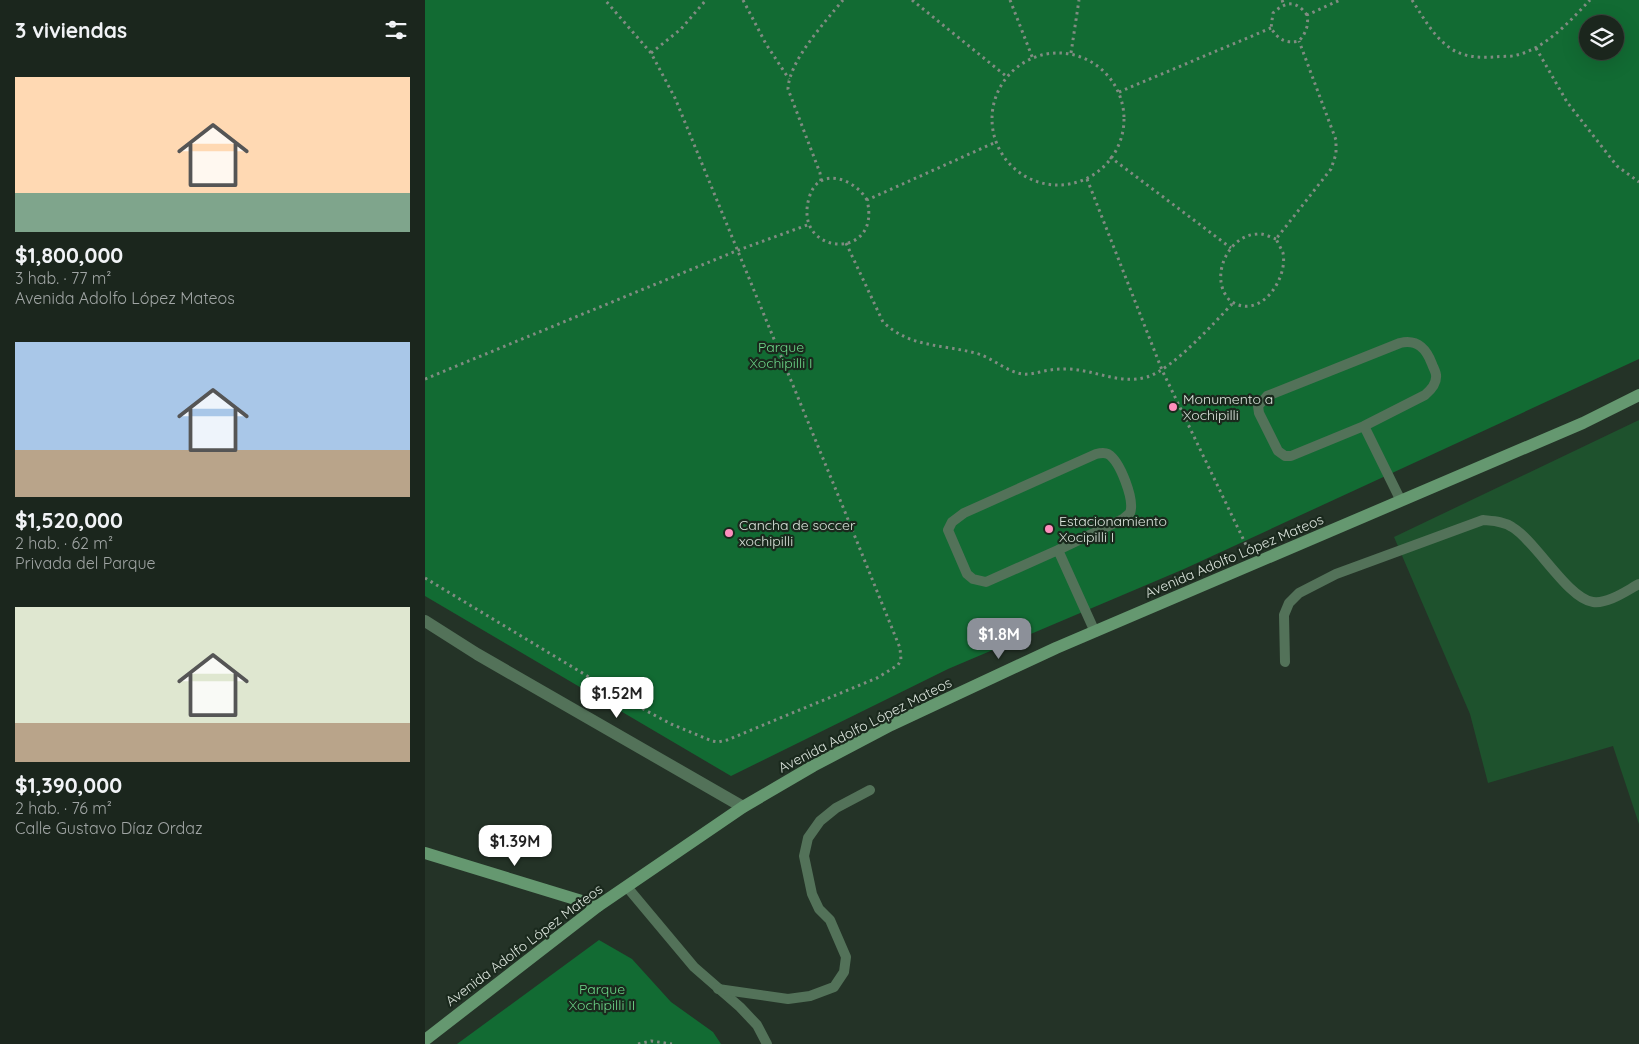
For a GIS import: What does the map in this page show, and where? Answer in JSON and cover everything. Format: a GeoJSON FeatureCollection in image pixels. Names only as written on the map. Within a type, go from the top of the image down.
{"type":"FeatureCollection","features":[{"type":"Feature","properties":{"kind":"street","name":"Avenida Adolfo López Mateos"},"geometry":{"type":"LineString","coordinates":[[425,1040],[598,906],[743,807],[813,766],[891,726],[1056,648],[1583,423],[1639,395]]}},
{"type":"Feature","properties":{"kind":"street"},"geometry":{"type":"LineString","coordinates":[[425,621],[486,659],[743,807]]}},
{"type":"Feature","properties":{"kind":"street"},"geometry":{"type":"LineString","coordinates":[[425,853],[598,906]]}},
{"type":"Feature","properties":{"kind":"lane"},"geometry":{"type":"LineString","coordinates":[[1409,341],[1417,344],[1425,350],[1436,375],[1433,387],[1425,395],[1364,426],[1291,456],[1285,456],[1278,451],[1259,412],[1258,406],[1267,396],[1400,342],[1409,341]]}},
{"type":"Feature","properties":{"kind":"lane"},"geometry":{"type":"LineString","coordinates":[[1364,426],[1401,501]]}},
{"type":"Feature","properties":{"kind":"lane"},"geometry":{"type":"LineString","coordinates":[[1096,454],[1109,454],[1122,473],[1131,501],[1130,513],[1123,519],[1058,550],[986,582],[973,579],[967,574],[948,530],[953,522],[964,513],[1096,454]]}},
{"type":"Feature","properties":{"kind":"lane"},"geometry":{"type":"LineString","coordinates":[[1285,662],[1284,615],[1289,603],[1299,593],[1336,574],[1483,520],[1503,522],[1514,528],[1561,579],[1581,597],[1592,602],[1602,602],[1639,584]]}},
{"type":"Feature","properties":{"kind":"lane"},"geometry":{"type":"LineString","coordinates":[[1058,550],[1095,632]]}},
{"type":"Feature","properties":{"kind":"lane"},"geometry":{"type":"LineString","coordinates":[[718,989],[788,999],[810,996],[834,987],[844,972],[846,957],[830,920],[819,909],[812,894],[803,856],[808,838],[820,821],[836,808],[870,790]]}},
{"type":"Feature","properties":{"kind":"lane"},"geometry":{"type":"LineString","coordinates":[[627,887],[694,967],[740,1007],[757,1025],[767,1044]]}},
{"type":"Feature","properties":{"kind":"path"},"geometry":{"type":"LineString","coordinates":[[425,578],[632,703],[671,724],[712,741],[727,740],[877,678],[898,665],[902,658],[900,648],[845,512],[736,251],[675,98],[651,53],[605,0]]}},
{"type":"Feature","properties":{"kind":"path"},"geometry":{"type":"LineString","coordinates":[[651,53],[681,29],[706,0]]}},
{"type":"Feature","properties":{"kind":"path"},"geometry":{"type":"LineString","coordinates":[[743,0],[766,44],[789,79]]}},
{"type":"Feature","properties":{"kind":"path"},"geometry":{"type":"LineString","coordinates":[[821,181],[820,173],[788,89],[789,79],[816,34],[843,0]]}},
{"type":"Feature","properties":{"kind":"path"},"geometry":{"type":"LineString","coordinates":[[912,0],[1006,76]]}},
{"type":"Feature","properties":{"kind":"path"},"geometry":{"type":"LineString","coordinates":[[1009,0],[1033,59]]}},
{"type":"Feature","properties":{"kind":"path"},"geometry":{"type":"LineString","coordinates":[[1071,53],[1079,0]]}},
{"type":"Feature","properties":{"kind":"path"},"geometry":{"type":"LineString","coordinates":[[1282,0],[1284,5]]}},
{"type":"Feature","properties":{"kind":"path"},"geometry":{"type":"LineString","coordinates":[[1307,15],[1340,0]]}},
{"type":"Feature","properties":{"kind":"path"},"geometry":{"type":"LineString","coordinates":[[1412,0],[1436,36],[1451,49],[1469,57],[1485,58],[1517,55],[1536,48],[1554,35],[1590,0]]}},
{"type":"Feature","properties":{"kind":"path"},"geometry":{"type":"LineString","coordinates":[[1297,4],[1307,15],[1307,29],[1299,40],[1286,42],[1277,36],[1271,28],[1273,14],[1284,5],[1297,4]]}},
{"type":"Feature","properties":{"kind":"path"},"geometry":{"type":"LineString","coordinates":[[1119,92],[1271,28]]}},
{"type":"Feature","properties":{"kind":"path"},"geometry":{"type":"LineString","coordinates":[[1276,239],[1331,168],[1336,154],[1336,140],[1299,40]]}},
{"type":"Feature","properties":{"kind":"path"},"geometry":{"type":"LineString","coordinates":[[1536,48],[1567,102],[1617,166],[1639,182]]}},
{"type":"Feature","properties":{"kind":"path"},"geometry":{"type":"LineString","coordinates":[[1071,53],[1091,61],[1105,71],[1119,92],[1125,118],[1121,140],[1100,170],[1087,179],[1058,186],[1031,180],[1014,170],[1001,154],[991,129],[993,104],[1006,76],[1033,59],[1071,53]]}},
{"type":"Feature","properties":{"kind":"path"},"geometry":{"type":"LineString","coordinates":[[867,200],[996,142]]}},
{"type":"Feature","properties":{"kind":"path"},"geometry":{"type":"LineString","coordinates":[[1110,157],[1231,248]]}},
{"type":"Feature","properties":{"kind":"path"},"geometry":{"type":"LineString","coordinates":[[834,178],[847,180],[863,193],[867,200],[869,215],[865,229],[857,239],[832,245],[820,239],[813,232],[808,217],[809,200],[811,193],[821,181],[834,178]]}},
{"type":"Feature","properties":{"kind":"path"},"geometry":{"type":"LineString","coordinates":[[1087,179],[1162,370],[1251,556],[1253,564]]}},
{"type":"Feature","properties":{"kind":"path"},"geometry":{"type":"LineString","coordinates":[[425,379],[736,251],[810,224]]}},
{"type":"Feature","properties":{"kind":"path"},"geometry":{"type":"LineString","coordinates":[[1258,234],[1276,239],[1283,254],[1282,268],[1277,286],[1270,294],[1254,305],[1233,303],[1227,297],[1221,285],[1224,259],[1231,248],[1248,236],[1258,234]]}},
{"type":"Feature","properties":{"kind":"path"},"geometry":{"type":"LineString","coordinates":[[846,243],[883,322],[893,332],[903,338],[933,346],[976,353],[1023,374],[1051,369],[1071,369],[1119,379],[1132,380],[1148,377],[1162,370],[1205,333],[1233,303]]}},
{"type":"Feature","properties":{"kind":"path"},"geometry":{"type":"LineString","coordinates":[[638,1044],[651,1041],[671,1044]]}},
{"type":"Feature","properties":{"kind":"green space","name":"Parque Xochipilli I"},"geometry":{"type":"Polygon","coordinates":[[[425,0],[1639,0],[1639,359],[1184,569],[948,669],[731,776],[425,596],[425,0]]]}},
{"type":"Feature","properties":{"kind":"green space"},"geometry":{"type":"Polygon","coordinates":[[[1639,420],[1639,824],[1613,746],[1488,783],[1470,714],[1394,537],[1639,420]]]}},
{"type":"Feature","properties":{"kind":"green space","name":"Parque Xochipilli II"},"geometry":{"type":"Polygon","coordinates":[[[599,940],[632,959],[671,1002],[713,1032],[721,1044],[457,1044],[599,940]]]}},
{"type":"Feature","properties":{"kind":"place","name":"Monumento a Xochipilli"},"geometry":{"type":"Point","coordinates":[1173,407]}},
{"type":"Feature","properties":{"kind":"place","name":"Estacionamiento Xocipilli I"},"geometry":{"type":"Point","coordinates":[1049,529]}},
{"type":"Feature","properties":{"kind":"place","name":"Cancha de soccer xochipilli"},"geometry":{"type":"Point","coordinates":[729,533]}}]}
